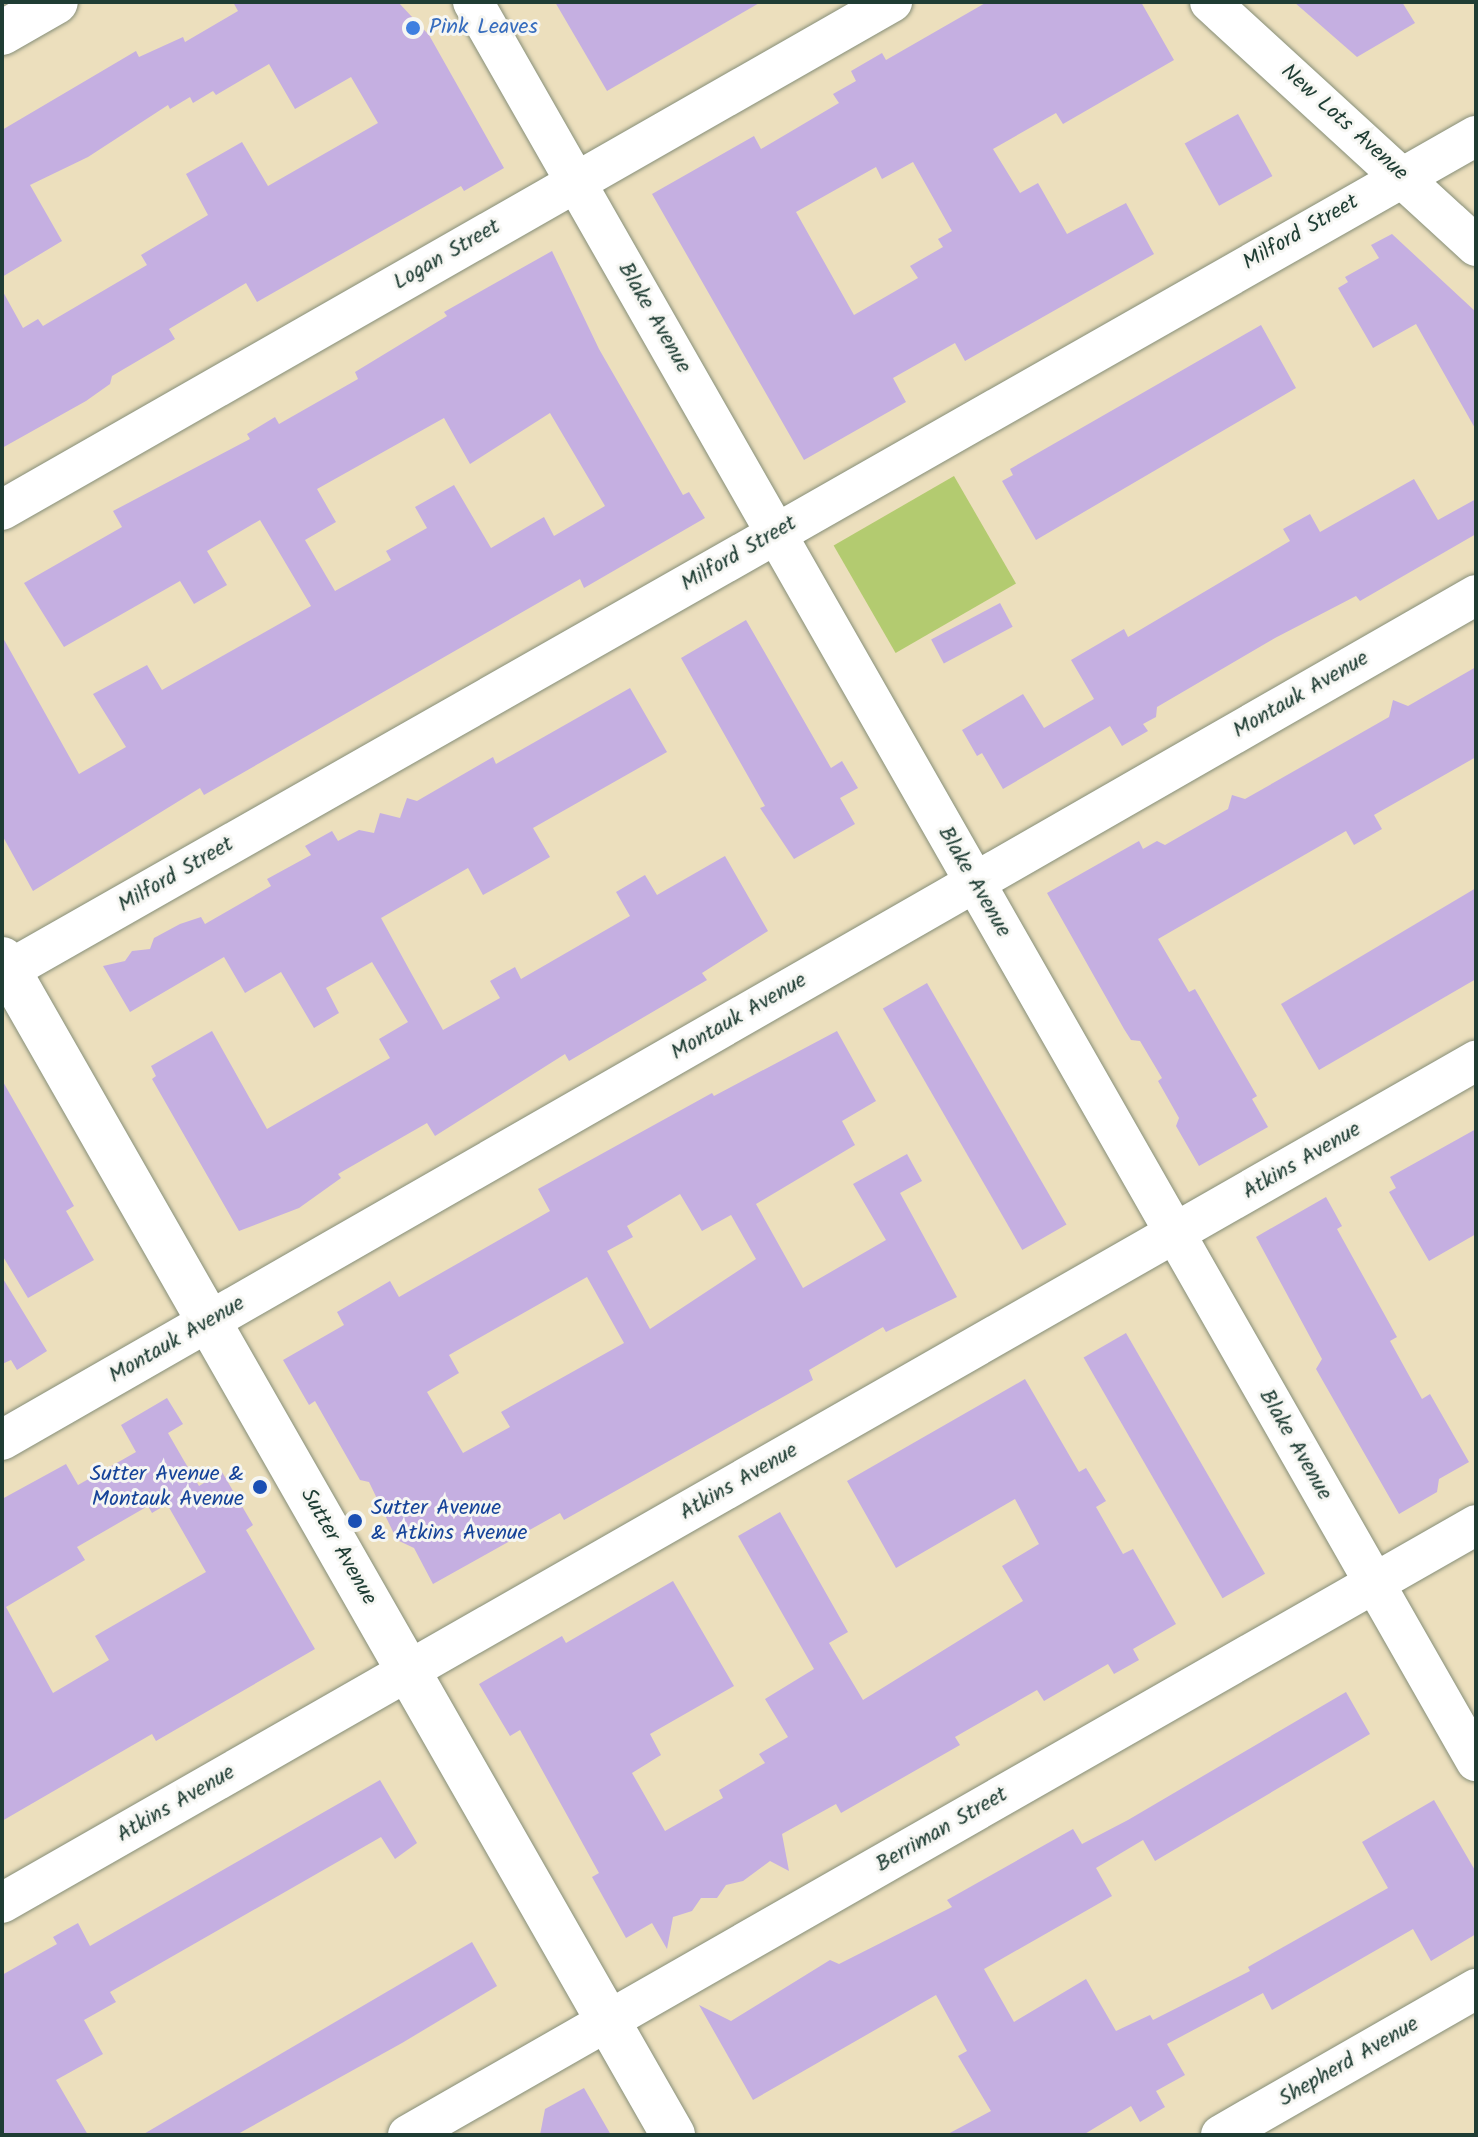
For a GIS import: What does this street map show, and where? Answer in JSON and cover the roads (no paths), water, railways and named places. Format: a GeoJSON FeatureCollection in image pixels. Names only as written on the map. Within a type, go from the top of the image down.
{"type":"FeatureCollection","features":[{"type":"Feature","properties":{"kind":"street"},"geometry":{"type":"LineString","coordinates":[[2,33],[56,2]]}},
{"type":"Feature","properties":{"kind":"street","name":"Blake Avenue"},"geometry":{"type":"LineString","coordinates":[[473,2],[1476,1761]]}},
{"type":"Feature","properties":{"kind":"street","name":"Logan Street"},"geometry":{"type":"LineString","coordinates":[[2,510],[892,2]]}},
{"type":"Feature","properties":{"kind":"street","name":"New Lots Avenue"},"geometry":{"type":"LineString","coordinates":[[1210,2],[1476,246]]}},
{"type":"Feature","properties":{"kind":"street","name":"Milford Street"},"geometry":{"type":"LineString","coordinates":[[4,967],[1402,175],[1476,136]]}},
{"type":"Feature","properties":{"kind":"street","name":"Montauk Avenue"},"geometry":{"type":"LineString","coordinates":[[2,1440],[1476,595]]}},
{"type":"Feature","properties":{"kind":"street","name":"Sutter Avenue"},"geometry":{"type":"LineString","coordinates":[[4,967],[673,2135]]}},
{"type":"Feature","properties":{"kind":"street","name":"Atkins Avenue"},"geometry":{"type":"LineString","coordinates":[[2,1903],[1476,1061]]}},
{"type":"Feature","properties":{"kind":"street","name":"Berriman Street"},"geometry":{"type":"LineString","coordinates":[[408,2135],[1476,1525]]}},
{"type":"Feature","properties":{"kind":"street","name":"Shepherd Avenue"},"geometry":{"type":"LineString","coordinates":[[1221,2135],[1476,1989]]}},
{"type":"Feature","properties":{"kind":"place","name":"Pink Leaves"},"geometry":{"type":"Point","coordinates":[413,28]}},
{"type":"Feature","properties":{"kind":"place","name":"Sutter Avenue & Montauk Avenue"},"geometry":{"type":"Point","coordinates":[260,1487]}},
{"type":"Feature","properties":{"kind":"place","name":"Sutter Avenue & Atkins Avenue"},"geometry":{"type":"Point","coordinates":[355,1521]}}]}
